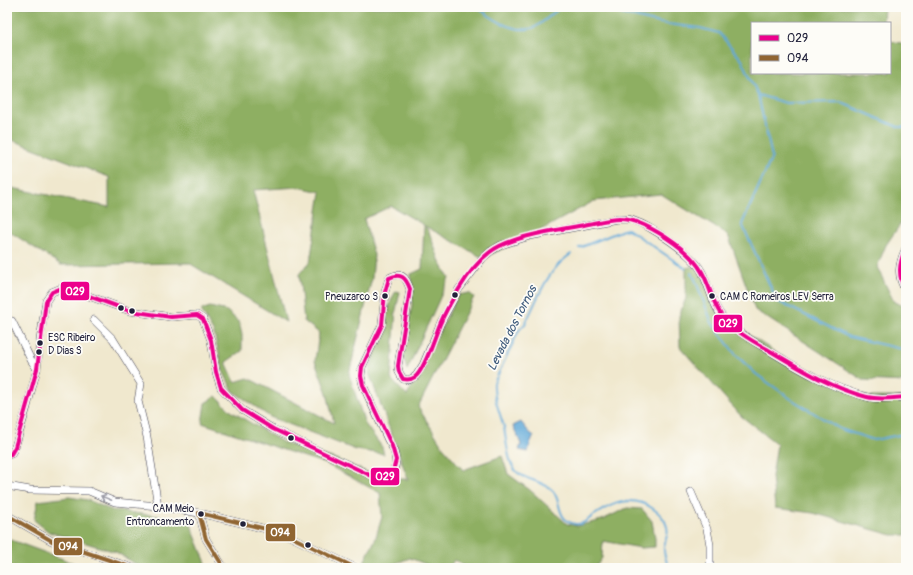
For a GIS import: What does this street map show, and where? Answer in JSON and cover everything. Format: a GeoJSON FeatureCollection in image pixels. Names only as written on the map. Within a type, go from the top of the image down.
{"type":"FeatureCollection","features":[{"type":"Feature","properties":{"kind":"street"},"geometry":{"type":"LineString","coordinates":[[7,455],[11,454],[15,447],[37,369],[46,301],[52,292],[64,287],[130,311],[171,317],[197,315],[203,320],[211,340],[216,372],[221,388],[242,410],[273,429],[374,477],[381,478],[387,476],[392,472],[397,458],[363,385],[361,376],[362,367],[382,325],[385,292],[389,278],[394,275],[400,275],[405,278],[410,289],[398,366],[399,372],[403,379],[408,380],[416,376],[423,365],[441,322],[459,289],[483,258],[491,251],[501,245],[530,236],[617,219],[630,219],[644,225],[687,253],[702,271],[713,300],[724,320],[736,330],[811,376],[838,387],[867,397],[885,399],[906,397]]}},
{"type":"Feature","properties":{"kind":"street"},"geometry":{"type":"LineString","coordinates":[[906,248],[898,269],[900,280],[906,291]]}},
{"type":"Feature","properties":{"kind":"street"},"geometry":{"type":"LineString","coordinates":[[7,320],[12,321],[37,369]]}},
{"type":"Feature","properties":{"kind":"street"},"geometry":{"type":"LineString","coordinates":[[94,320],[113,339],[141,384],[138,400],[147,437],[158,506]]}},
{"type":"Feature","properties":{"kind":"street"},"geometry":{"type":"LineString","coordinates":[[7,486],[30,490],[88,491],[114,502],[158,506],[199,513],[283,533],[356,568]]}},
{"type":"Feature","properties":{"kind":"street"},"geometry":{"type":"LineString","coordinates":[[691,492],[707,529],[710,545],[710,568]]}},
{"type":"Feature","properties":{"kind":"street"},"geometry":{"type":"LineString","coordinates":[[199,513],[206,539],[224,568]]}},
{"type":"Feature","properties":{"kind":"street"},"geometry":{"type":"LineString","coordinates":[[7,515],[52,541],[132,568]]}},
{"type":"Feature","properties":{"kind":"green space"},"geometry":{"type":"Polygon","coordinates":[[[7,7],[884,7],[883,22],[751,22],[751,74],[891,74],[891,41],[906,44],[906,216],[886,245],[877,267],[894,302],[906,307],[906,382],[863,380],[755,310],[728,235],[661,194],[594,201],[530,236],[483,258],[425,226],[429,232],[440,262],[449,278],[407,370],[403,356],[412,305],[411,274],[422,269],[424,225],[391,206],[364,219],[374,255],[372,278],[349,374],[365,424],[382,447],[384,454],[356,450],[270,417],[233,391],[223,371],[214,333],[201,310],[210,307],[227,311],[239,322],[242,335],[242,351],[226,362],[235,382],[248,378],[334,423],[327,393],[315,361],[319,333],[304,321],[299,274],[310,262],[321,192],[298,187],[253,190],[286,322],[189,263],[61,265],[7,230],[7,187],[109,207],[109,177],[7,138],[7,7]]]}},
{"type":"Feature","properties":{"kind":"green space"},"geometry":{"type":"Polygon","coordinates":[[[698,265],[724,319],[811,375],[867,397],[906,397],[906,535],[892,535],[813,513],[775,508],[772,476],[777,444],[741,416],[680,347],[679,316],[686,298],[686,268],[698,265]]]}},
{"type":"Feature","properties":{"kind":"green space"},"geometry":{"type":"Polygon","coordinates":[[[396,291],[400,292],[396,310],[391,379],[407,396],[458,295],[469,293],[474,297],[418,407],[443,447],[463,470],[502,456],[508,474],[530,490],[567,524],[577,526],[602,520],[627,508],[642,509],[652,521],[655,547],[641,548],[603,541],[602,558],[595,568],[468,568],[454,560],[449,568],[435,568],[410,558],[391,565],[378,567],[364,562],[375,540],[382,517],[380,493],[326,464],[202,423],[205,403],[216,396],[231,411],[284,443],[336,459],[384,479],[408,479],[369,373],[379,337],[392,298],[396,291]]]}},
{"type":"Feature","properties":{"kind":"green space"},"geometry":{"type":"Polygon","coordinates":[[[69,497],[88,500],[111,510],[165,517],[189,518],[208,568],[142,568],[116,552],[49,532],[34,520],[38,501],[69,497]]]}},
{"type":"Feature","properties":{"kind":"green space"},"geometry":{"type":"Polygon","coordinates":[[[7,538],[11,540],[87,568],[7,568],[7,538]]]}},
{"type":"Feature","properties":{"kind":"water"},"geometry":{"type":"Polygon","coordinates":[[[521,422],[534,436],[528,452],[519,450],[521,444],[513,426],[521,422]]]}},
{"type":"Feature","properties":{"kind":"waterway"},"geometry":{"type":"LineString","coordinates":[[477,7],[505,25],[522,29],[530,29],[537,26],[561,7]]}},
{"type":"Feature","properties":{"kind":"waterway"},"geometry":{"type":"LineString","coordinates":[[593,7],[659,23],[700,28],[719,33],[742,60],[758,95],[786,103],[840,102],[898,127],[906,127]]}},
{"type":"Feature","properties":{"kind":"waterway"},"geometry":{"type":"LineString","coordinates":[[758,95],[772,157],[742,224],[777,301],[849,337],[906,350]]}},
{"type":"Feature","properties":{"kind":"waterway","name":"Levada dos Tornos"},"geometry":{"type":"LineString","coordinates":[[579,248],[628,229],[685,268]]}},
{"type":"Feature","properties":{"kind":"waterway","name":"Levada dos Tornos"},"geometry":{"type":"LineString","coordinates":[[571,254],[549,276],[525,324],[519,330],[494,383],[496,400],[504,427],[511,463],[516,471],[522,476],[545,485],[553,491],[556,495],[562,515],[569,522],[575,524],[584,522],[617,503],[631,501],[645,504],[652,508],[659,513],[665,521],[667,527],[664,550],[669,568]]}},
{"type":"Feature","properties":{"kind":"waterway","name":"Levada dos Tornos"},"geometry":{"type":"LineString","coordinates":[[691,273],[695,279],[712,323],[736,355],[756,374],[791,399],[840,429],[874,440],[899,435],[906,436]]}},
{"type":"Feature","properties":{"kind":"transit line","name":"029"},"geometry":{"type":"LineString","coordinates":[[7,455],[11,454],[15,447],[37,369],[46,301],[52,292],[64,287],[130,311],[171,317],[197,315],[203,319],[211,340],[216,372],[221,388],[242,410],[273,429],[374,477],[389,475],[393,471],[396,460],[392,446],[363,385],[361,376],[362,367],[382,325],[385,292],[389,278],[393,276],[402,277],[405,279],[410,289],[398,366],[399,372],[403,379],[408,380],[415,377],[419,373],[442,320],[456,293],[473,269],[490,252],[499,246],[522,238],[615,219],[630,220],[654,230],[666,237],[688,254],[702,272],[720,314],[734,328],[750,339],[828,383],[854,393],[872,398],[906,397]]}},
{"type":"Feature","properties":{"kind":"transit line","name":"029"},"geometry":{"type":"LineString","coordinates":[[906,248],[900,270],[901,280],[906,291]]}},
{"type":"Feature","properties":{"kind":"transit line","name":"094"},"geometry":{"type":"LineString","coordinates":[[199,513],[283,533],[356,568]]}},
{"type":"Feature","properties":{"kind":"transit line","name":"094"},"geometry":{"type":"LineString","coordinates":[[199,513],[206,539],[224,568]]}},
{"type":"Feature","properties":{"kind":"transit line","name":"094"},"geometry":{"type":"LineString","coordinates":[[7,515],[52,541],[133,568]]}},
{"type":"Feature","properties":{"kind":"place","name":"Pneuzarco S"},"geometry":{"type":"Point","coordinates":[385,296]}},
{"type":"Feature","properties":{"kind":"place","name":"CAM C Romeiros LEV Serra"},"geometry":{"type":"Point","coordinates":[712,296]}},
{"type":"Feature","properties":{"kind":"place","name":"ESC Ribeiro D Dias S"},"geometry":{"type":"Point","coordinates":[40,343]}},
{"type":"Feature","properties":{"kind":"place","name":"CAM Meio Entroncamento"},"geometry":{"type":"Point","coordinates":[201,514]}}]}
